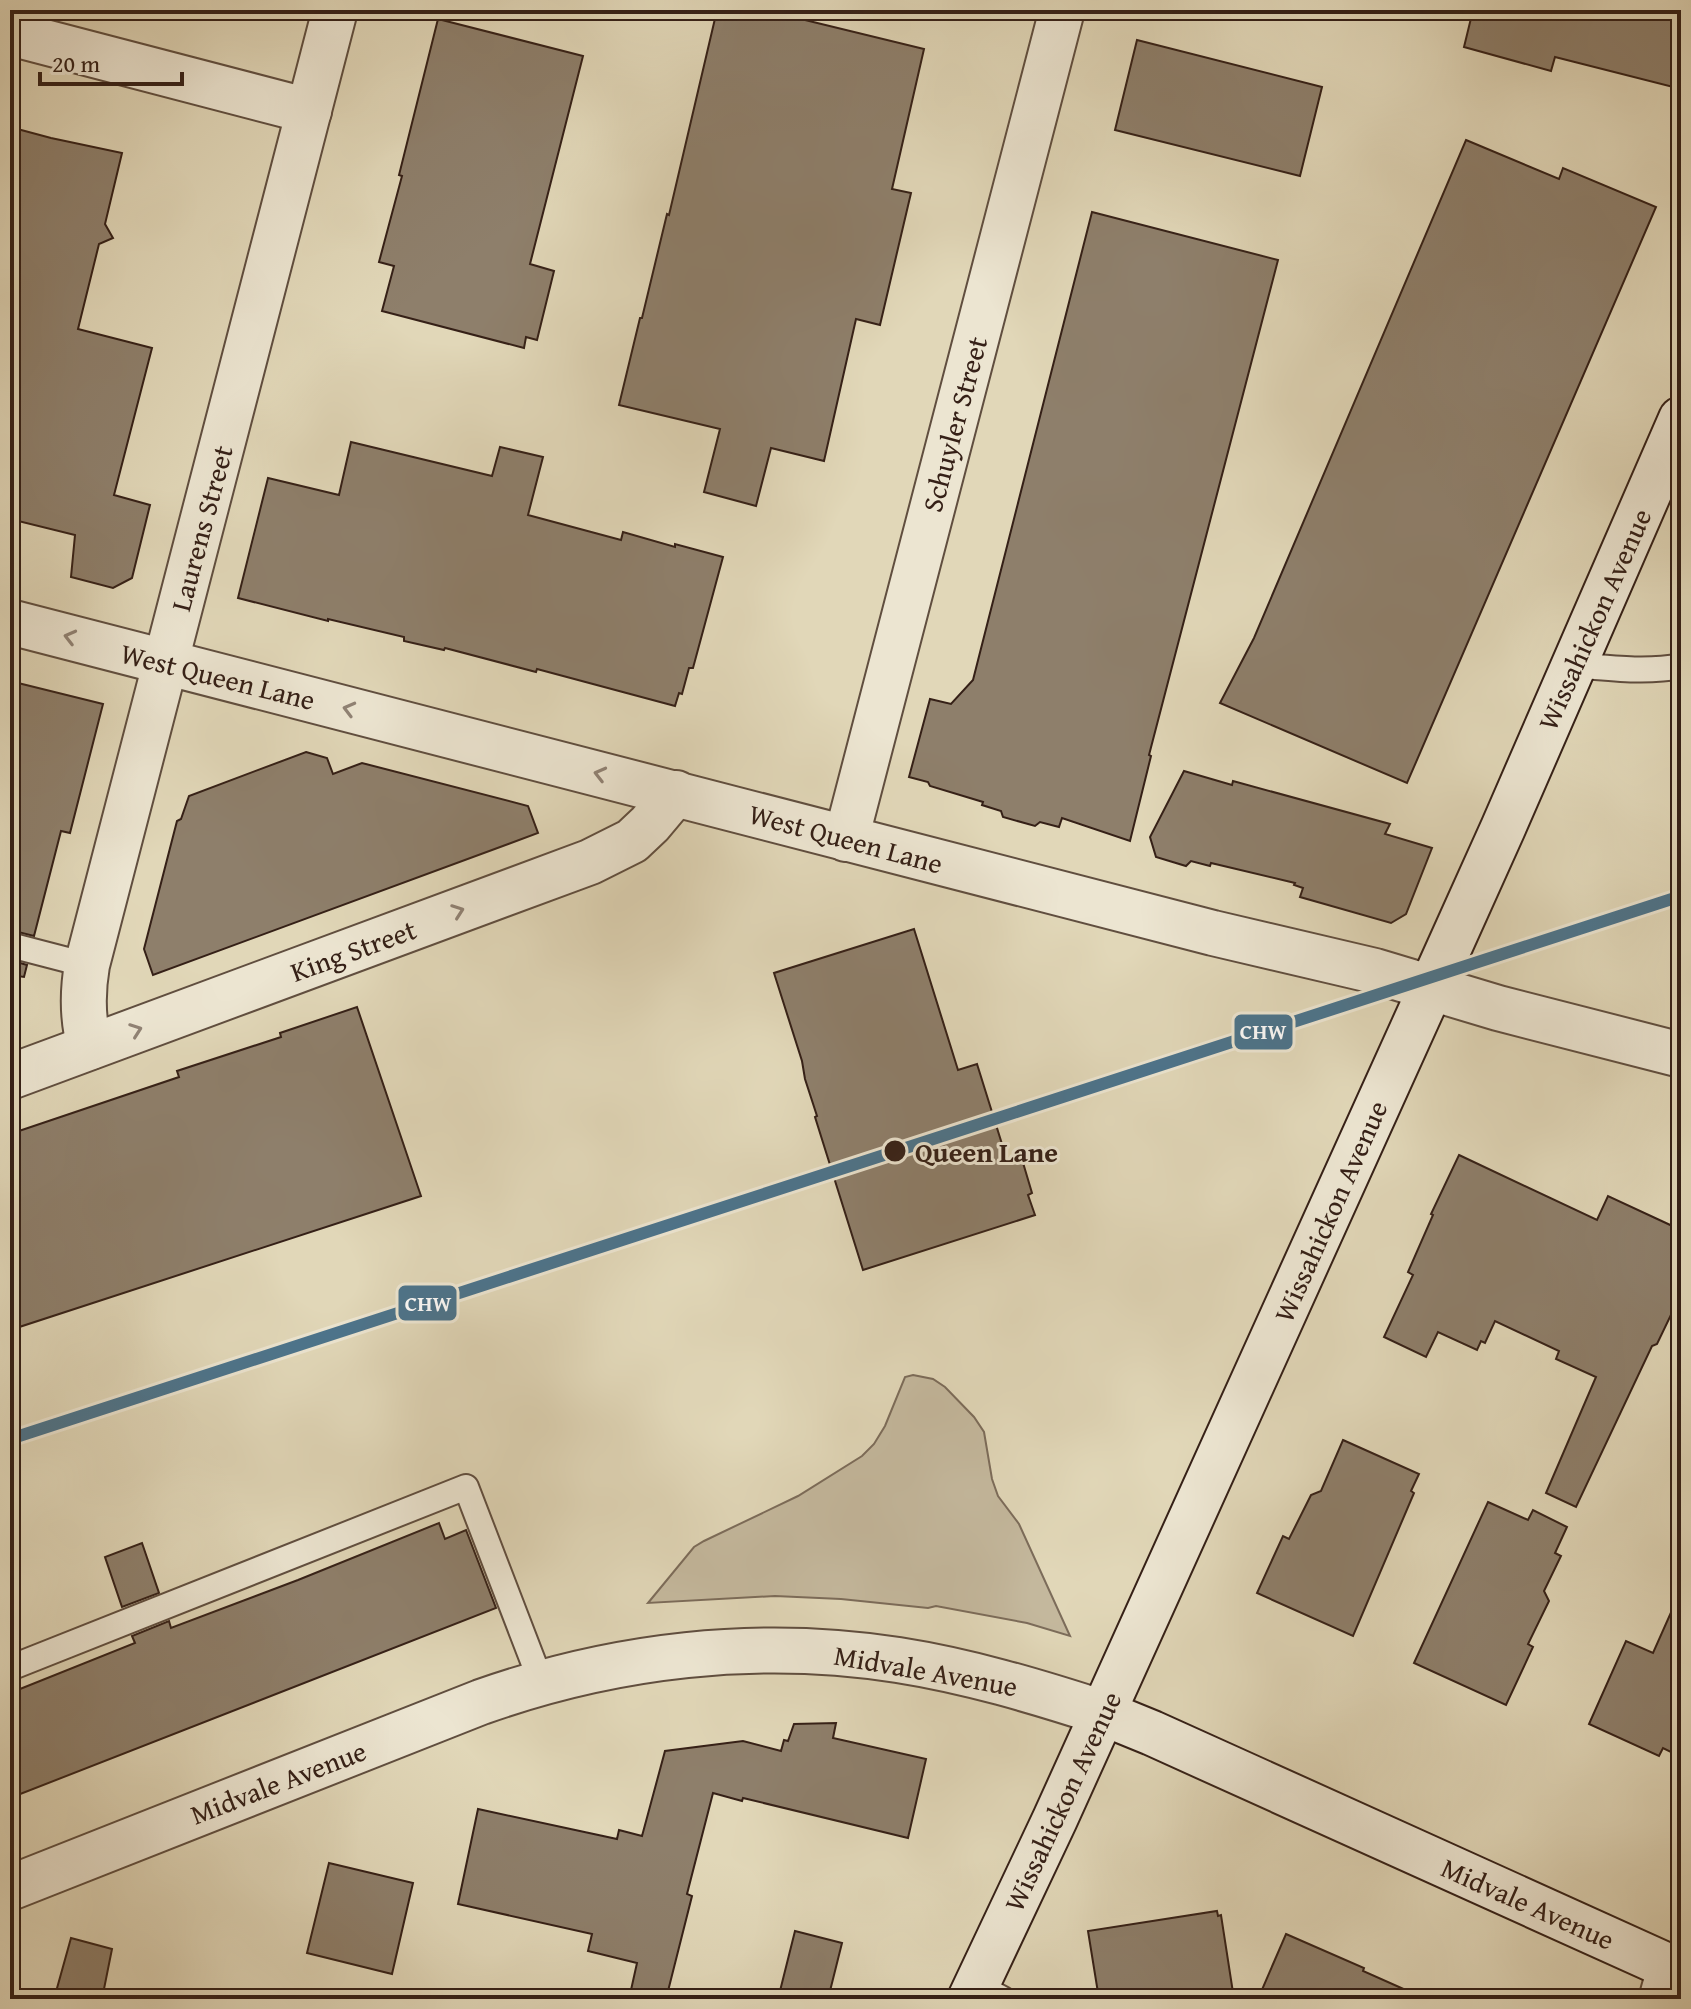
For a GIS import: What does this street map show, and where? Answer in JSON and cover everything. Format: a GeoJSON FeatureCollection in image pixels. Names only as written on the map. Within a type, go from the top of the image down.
{"type":"FeatureCollection","features":[{"type":"Feature","properties":{"kind":"street","name":"Laurens Street"},"geometry":{"type":"LineString","coordinates":[[90,1047],[82,1006],[87,965],[335,10]]}},
{"type":"Feature","properties":{"kind":"street","name":"Schuyler Street"},"geometry":{"type":"LineString","coordinates":[[846,839],[1062,10]]}},
{"type":"Feature","properties":{"kind":"street"},"geometry":{"type":"LineString","coordinates":[[10,33],[309,111]]}},
{"type":"Feature","properties":{"kind":"street","name":"Wissahickon Avenue"},"geometry":{"type":"LineString","coordinates":[[983,1994],[1055,1819],[1503,828],[1681,419]]}},
{"type":"Feature","properties":{"kind":"street","name":"West Queen Lane"},"geometry":{"type":"LineString","coordinates":[[10,622],[1213,933],[1375,971],[1498,1008],[1681,1055]]}},
{"type":"Feature","properties":{"kind":"street","name":"King Street"},"geometry":{"type":"LineString","coordinates":[[10,1077],[590,862],[632,841],[676,793]]}},
{"type":"Feature","properties":{"kind":"street","name":"Midvale Avenue"},"geometry":{"type":"LineString","coordinates":[[10,1888],[466,1708],[541,1682],[638,1661],[693,1654],[756,1650],[821,1651],[897,1660],[967,1673],[1103,1713],[1152,1733],[1664,1978]]}},
{"type":"Feature","properties":{"kind":"lane"},"geometry":{"type":"LineString","coordinates":[[1574,665],[1625,669],[1681,666]]}},
{"type":"Feature","properties":{"kind":"lane"},"geometry":{"type":"LineString","coordinates":[[10,945],[87,965]]}},
{"type":"Feature","properties":{"kind":"lane"},"geometry":{"type":"LineString","coordinates":[[10,1668],[466,1487],[541,1682]]}},
{"type":"Feature","properties":{"kind":"shaded area"},"geometry":{"type":"Polygon","coordinates":[[[913,1375],[933,1379],[945,1387],[984,1432],[998,1496],[1019,1524],[1070,1636],[1027,1623],[936,1606],[928,1608],[775,1596],[648,1603],[694,1547],[798,1496],[862,1456],[885,1426],[905,1377],[913,1375]]]}},
{"type":"Feature","properties":{"kind":"building"},"geometry":{"type":"Polygon","coordinates":[[[717,10],[764,10],[924,49],[892,189],[911,193],[880,325],[856,319],[824,461],[771,448],[756,506],[704,492],[720,429],[619,405],[669,215],[717,10]]]}},
{"type":"Feature","properties":{"kind":"building"},"geometry":{"type":"Polygon","coordinates":[[[1473,10],[1681,10],[1681,89],[1555,57],[1551,71],[1464,47],[1473,10]]]}},
{"type":"Feature","properties":{"kind":"building"},"geometry":{"type":"Polygon","coordinates":[[[438,19],[583,56],[530,264],[554,271],[537,340],[526,337],[524,348],[382,311],[394,266],[379,262],[438,19]]]}},
{"type":"Feature","properties":{"kind":"building"},"geometry":{"type":"Polygon","coordinates":[[[1137,40],[1322,87],[1300,176],[1115,130],[1137,40]]]}},
{"type":"Feature","properties":{"kind":"building"},"geometry":{"type":"Polygon","coordinates":[[[10,127],[122,153],[105,224],[113,238],[99,244],[78,329],[152,348],[114,495],[150,505],[132,578],[113,588],[71,577],[75,535],[10,519],[10,127]]]}},
{"type":"Feature","properties":{"kind":"building"},"geometry":{"type":"Polygon","coordinates":[[[1466,140],[1559,179],[1563,168],[1656,207],[1407,783],[1220,703],[1254,638],[1466,140]]]}},
{"type":"Feature","properties":{"kind":"building"},"geometry":{"type":"Polygon","coordinates":[[[1092,212],[1278,260],[1149,755],[1130,841],[1062,818],[1059,827],[1040,822],[1035,826],[1003,817],[1001,811],[982,805],[983,802],[909,777],[930,699],[951,704],[973,680],[1092,212]]]}},
{"type":"Feature","properties":{"kind":"building"},"geometry":{"type":"Polygon","coordinates":[[[351,442],[492,476],[500,447],[543,457],[528,515],[621,540],[623,532],[723,557],[693,668],[689,668],[682,694],[679,693],[675,706],[537,669],[536,672],[445,648],[404,641],[404,637],[238,598],[268,478],[339,495],[351,442]]]}},
{"type":"Feature","properties":{"kind":"building"},"geometry":{"type":"Polygon","coordinates":[[[10,681],[103,704],[70,833],[61,831],[34,936],[10,930],[10,681]]]}},
{"type":"Feature","properties":{"kind":"building"},"geometry":{"type":"Polygon","coordinates":[[[306,752],[327,758],[333,774],[362,763],[528,806],[538,833],[153,975],[144,949],[177,821],[181,819],[189,796],[306,752]]]}},
{"type":"Feature","properties":{"kind":"building"},"geometry":{"type":"Polygon","coordinates":[[[1184,771],[1232,785],[1233,781],[1390,824],[1385,834],[1432,848],[1406,914],[1391,923],[1300,897],[1303,888],[1295,883],[1211,863],[1210,866],[1191,861],[1186,866],[1156,857],[1150,837],[1184,771]]]}},
{"type":"Feature","properties":{"kind":"building"},"geometry":{"type":"Polygon","coordinates":[[[914,929],[958,1070],[977,1064],[1007,1160],[1021,1156],[1035,1215],[863,1270],[774,973],[914,929]]]}},
{"type":"Feature","properties":{"kind":"building"},"geometry":{"type":"Polygon","coordinates":[[[10,960],[27,965],[24,977],[10,975],[10,960]]]}},
{"type":"Feature","properties":{"kind":"building"},"geometry":{"type":"Polygon","coordinates":[[[357,1007],[421,1196],[10,1330],[10,1134],[179,1077],[177,1071],[281,1037],[280,1033],[357,1007]]]}},
{"type":"Feature","properties":{"kind":"building"},"geometry":{"type":"Polygon","coordinates":[[[1459,1155],[1597,1220],[1608,1196],[1681,1230],[1681,1294],[1657,1344],[1652,1346],[1576,1507],[1546,1493],[1596,1377],[1556,1359],[1559,1351],[1495,1321],[1485,1343],[1481,1341],[1477,1350],[1438,1332],[1426,1357],[1384,1337],[1413,1275],[1408,1272],[1431,1214],[1459,1155]]]}},
{"type":"Feature","properties":{"kind":"building"},"geometry":{"type":"Polygon","coordinates":[[[1343,1440],[1419,1474],[1411,1491],[1414,1493],[1353,1636],[1257,1593],[1283,1536],[1289,1539],[1311,1495],[1321,1491],[1343,1440]]]}},
{"type":"Feature","properties":{"kind":"building"},"geometry":{"type":"Polygon","coordinates":[[[1488,1502],[1528,1520],[1533,1510],[1567,1527],[1555,1553],[1561,1556],[1544,1591],[1549,1601],[1528,1644],[1533,1647],[1506,1705],[1414,1663],[1488,1502]]]}},
{"type":"Feature","properties":{"kind":"building"},"geometry":{"type":"Polygon","coordinates":[[[439,1523],[445,1539],[466,1530],[496,1608],[10,1798],[10,1693],[135,1643],[132,1636],[169,1621],[171,1628],[439,1523]]]}},
{"type":"Feature","properties":{"kind":"building"},"geometry":{"type":"Polygon","coordinates":[[[142,1543],[159,1593],[122,1607],[105,1557],[142,1543]]]}},
{"type":"Feature","properties":{"kind":"building"},"geometry":{"type":"Polygon","coordinates":[[[1681,1590],[1681,1757],[1663,1748],[1659,1756],[1589,1724],[1626,1641],[1653,1653],[1681,1590]]]}},
{"type":"Feature","properties":{"kind":"building"},"geometry":{"type":"Polygon","coordinates":[[[836,1723],[833,1738],[926,1759],[908,1838],[713,1793],[687,1894],[692,1896],[666,1999],[629,1999],[637,1963],[588,1951],[592,1934],[458,1904],[478,1809],[617,1839],[619,1830],[642,1836],[665,1751],[743,1741],[781,1751],[794,1724],[836,1723]]]}},
{"type":"Feature","properties":{"kind":"building"},"geometry":{"type":"Polygon","coordinates":[[[329,1863],[413,1883],[392,1974],[307,1953],[329,1863]]]}},
{"type":"Feature","properties":{"kind":"building"},"geometry":{"type":"Polygon","coordinates":[[[1217,1911],[1218,1916],[1221,1915],[1234,1999],[1099,1999],[1088,1931],[1217,1911]]]}},
{"type":"Feature","properties":{"kind":"building"},"geometry":{"type":"Polygon","coordinates":[[[795,1931],[842,1943],[828,1999],[778,1999],[795,1931]]]}},
{"type":"Feature","properties":{"kind":"building"},"geometry":{"type":"Polygon","coordinates":[[[1286,1934],[1364,1968],[1363,1971],[1426,1999],[1258,1999],[1286,1934]]]}},
{"type":"Feature","properties":{"kind":"building"},"geometry":{"type":"Polygon","coordinates":[[[71,1938],[112,1949],[102,1999],[54,1999],[71,1938]]]}},
{"type":"Feature","properties":{"kind":"transit line","name":"CHW"},"geometry":{"type":"LineString","coordinates":[[10,1439],[1681,896]]}},
{"type":"Feature","properties":{"kind":"place","name":"Queen Lane"},"geometry":{"type":"Point","coordinates":[895,1151]}}]}
